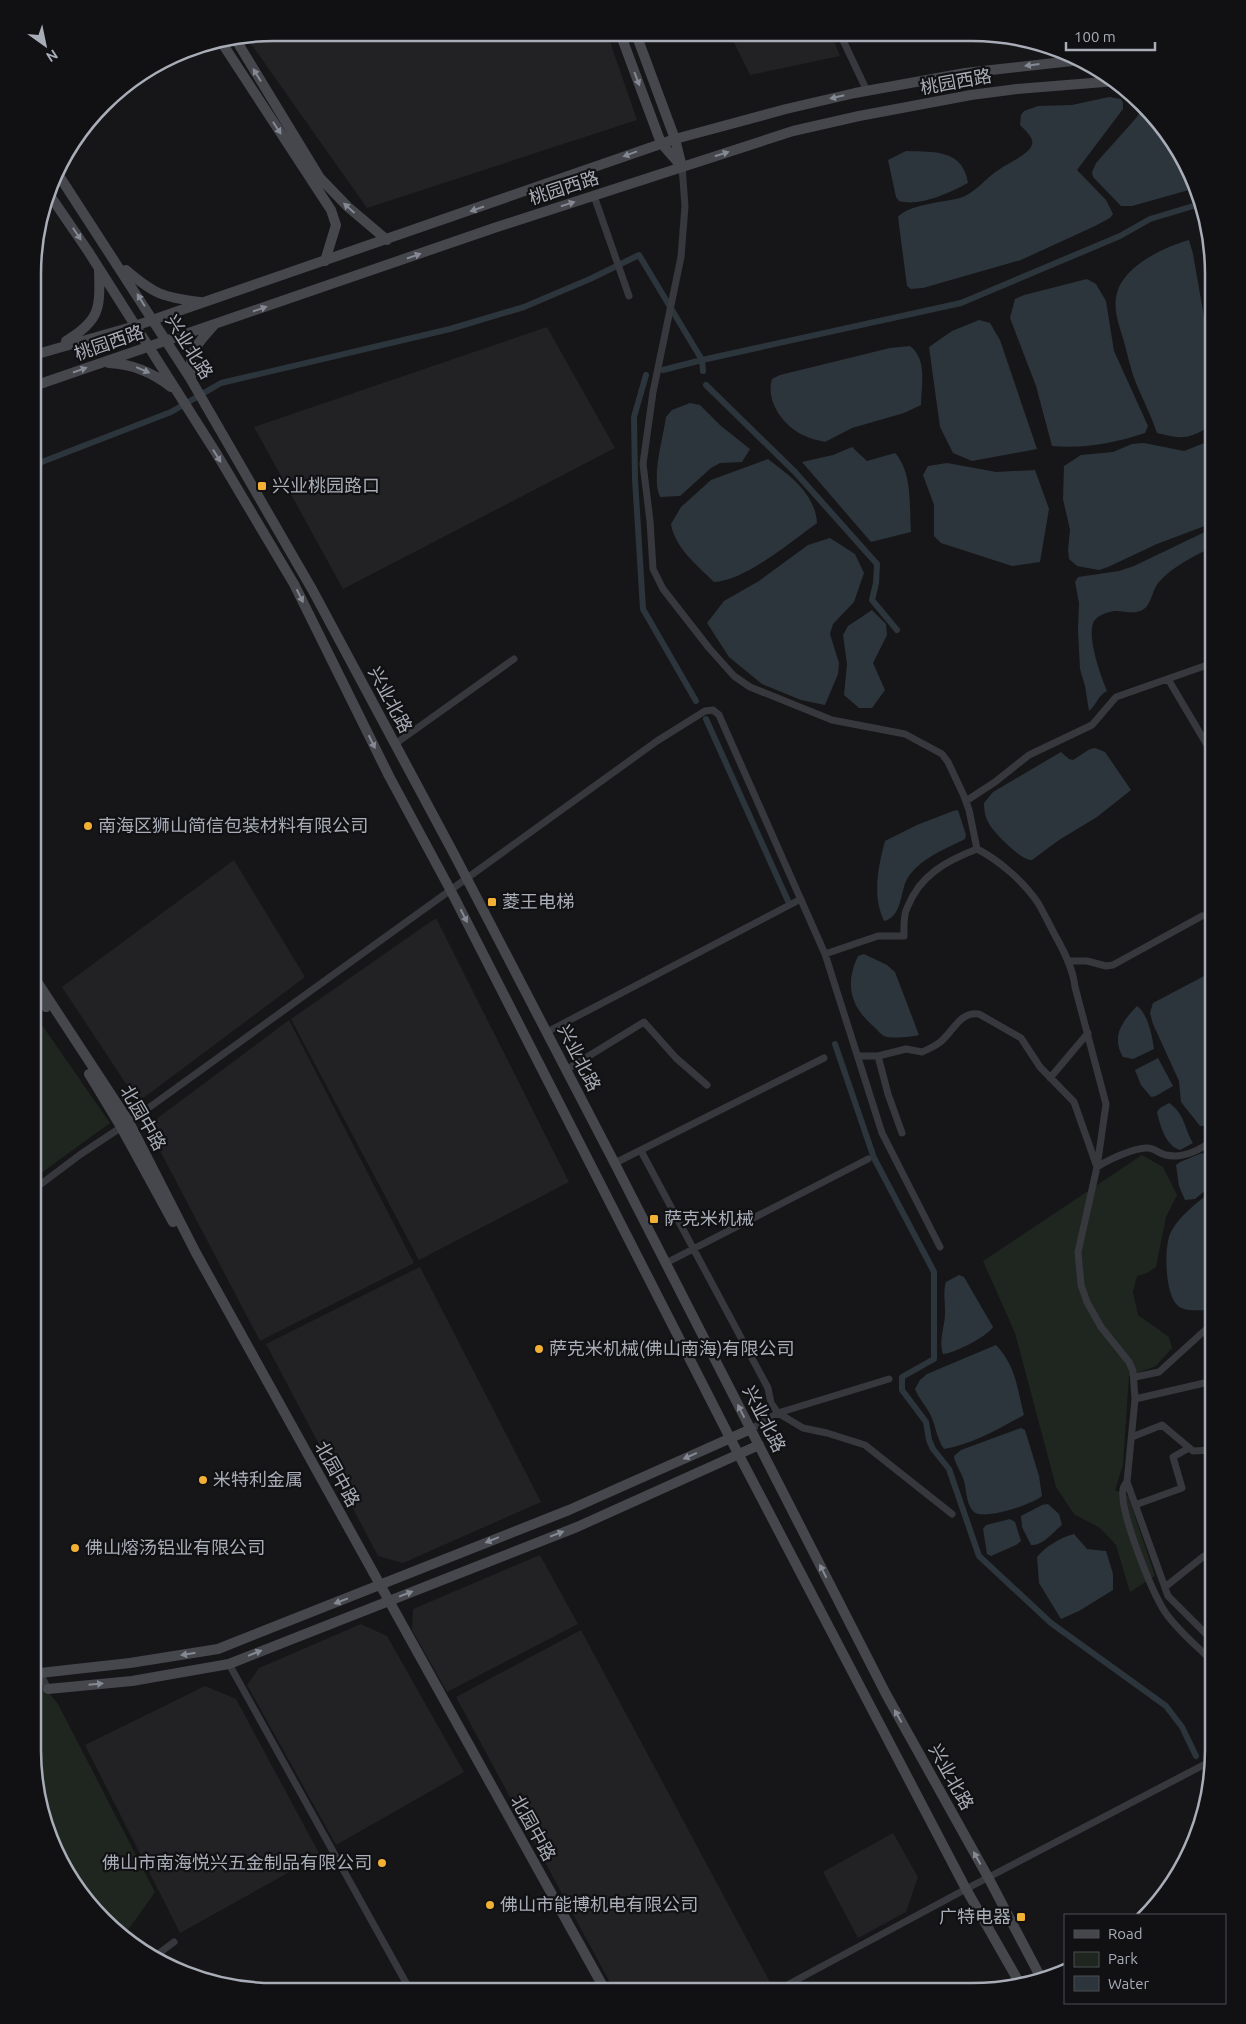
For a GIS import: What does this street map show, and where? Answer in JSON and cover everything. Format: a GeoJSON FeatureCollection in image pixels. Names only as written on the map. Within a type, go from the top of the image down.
{"type":"FeatureCollection","features":[{"type":"Feature","properties":{"kind":"main road"},"geometry":{"type":"LineString","coordinates":[[623,41],[661,143],[682,167]]}},
{"type":"Feature","properties":{"kind":"main road"},"geometry":{"type":"LineString","coordinates":[[639,41],[675,139],[682,167]]}},
{"type":"Feature","properties":{"kind":"main road"},"geometry":{"type":"LineString","coordinates":[[238,44],[320,178],[348,207],[387,240]]}},
{"type":"Feature","properties":{"kind":"main road"},"geometry":{"type":"LineString","coordinates":[[225,47],[331,210],[336,225],[326,261]]}},
{"type":"Feature","properties":{"kind":"main road","name":"桃园西路"},"geometry":{"type":"LineString","coordinates":[[41,352],[135,326],[675,139],[786,109],[866,91],[965,73],[1067,61]]}},
{"type":"Feature","properties":{"kind":"main road","name":"桃园西路"},"geometry":{"type":"LineString","coordinates":[[41,384],[485,231],[793,131],[859,116],[971,95],[1017,89],[1104,82]]}},
{"type":"Feature","properties":{"kind":"main road","name":"兴业北路"},"geometry":{"type":"LineString","coordinates":[[61,179],[192,381],[313,591],[547,1032],[886,1694],[1038,1973]]}},
{"type":"Feature","properties":{"kind":"main road","name":"兴业北路"},"geometry":{"type":"LineString","coordinates":[[53,201],[192,415],[294,584],[389,776],[451,891],[730,1438],[966,1889],[1017,1978]]}},
{"type":"Feature","properties":{"kind":"main road"},"geometry":{"type":"LineString","coordinates":[[117,263],[138,281],[162,296],[204,302]]}},
{"type":"Feature","properties":{"kind":"main road"},"geometry":{"type":"LineString","coordinates":[[55,348],[85,330],[90,322],[97,308],[99,297],[99,269]]}},
{"type":"Feature","properties":{"kind":"main road"},"geometry":{"type":"LineString","coordinates":[[192,381],[190,361],[196,345],[214,325]]}},
{"type":"Feature","properties":{"kind":"main road"},"geometry":{"type":"LineString","coordinates":[[103,362],[132,365],[141,368],[177,392]]}},
{"type":"Feature","properties":{"kind":"main road","name":"北园中路"},"geometry":{"type":"LineString","coordinates":[[41,988],[125,1125],[594,1983]]}},
{"type":"Feature","properties":{"kind":"main road","name":"北园中路"},"geometry":{"type":"LineString","coordinates":[[41,1001],[125,1125]]}},
{"type":"Feature","properties":{"kind":"main road"},"geometry":{"type":"LineString","coordinates":[[41,1673],[130,1663],[218,1649],[570,1510],[751,1429]]}},
{"type":"Feature","properties":{"kind":"main road"},"geometry":{"type":"LineString","coordinates":[[48,1689],[132,1681],[229,1664],[576,1527],[759,1445]]}},
{"type":"Feature","properties":{"kind":"main road","name":"北园中路"},"geometry":{"type":"LineString","coordinates":[[385,1602],[601,1983]]}},
{"type":"Feature","properties":{"kind":"street"},"geometry":{"type":"LineString","coordinates":[[843,41],[866,91]]}},
{"type":"Feature","properties":{"kind":"street"},"geometry":{"type":"LineString","coordinates":[[682,167],[685,206],[681,257],[653,392],[643,464],[650,521],[653,569],[663,589],[734,676],[750,687],[832,720],[905,734],[942,754],[948,762],[966,801],[977,850]]}},
{"type":"Feature","properties":{"kind":"street"},"geometry":{"type":"LineString","coordinates":[[594,196],[629,296]]}},
{"type":"Feature","properties":{"kind":"street"},"geometry":{"type":"LineString","coordinates":[[395,744],[514,659]]}},
{"type":"Feature","properties":{"kind":"street"},"geometry":{"type":"LineString","coordinates":[[966,801],[1030,755],[1092,724],[1116,697],[1205,666]]}},
{"type":"Feature","properties":{"kind":"street"},"geometry":{"type":"LineString","coordinates":[[1168,679],[1205,741]]}},
{"type":"Feature","properties":{"kind":"street"},"geometry":{"type":"LineString","coordinates":[[41,1184],[380,939],[451,891],[657,741],[705,711],[713,710],[719,715],[825,954],[882,1133],[940,1247]]}},
{"type":"Feature","properties":{"kind":"street"},"geometry":{"type":"LineString","coordinates":[[825,954],[878,936],[904,936],[906,910],[923,879],[953,859],[977,850],[989,855],[1012,874],[1037,902],[1068,962],[1106,1104],[1097,1167],[1078,1252],[1082,1285],[1087,1302],[1101,1327],[1129,1362],[1135,1377],[1135,1399],[1127,1482],[1168,1596],[1205,1634]]}},
{"type":"Feature","properties":{"kind":"street"},"geometry":{"type":"LineString","coordinates":[[547,1032],[801,899]]}},
{"type":"Feature","properties":{"kind":"street"},"geometry":{"type":"LineString","coordinates":[[1068,962],[1095,961],[1106,966],[1113,965],[1202,916]]}},
{"type":"Feature","properties":{"kind":"street"},"geometry":{"type":"LineString","coordinates":[[858,1056],[878,1056],[906,1049],[922,1052],[940,1042],[961,1019],[974,1013],[979,1014],[1021,1038],[1040,1067],[1074,1102],[1097,1167]]}},
{"type":"Feature","properties":{"kind":"street"},"geometry":{"type":"LineString","coordinates":[[566,1070],[644,1022],[676,1058],[707,1085]]}},
{"type":"Feature","properties":{"kind":"street"},"geometry":{"type":"LineString","coordinates":[[1050,1078],[1088,1033]]}},
{"type":"Feature","properties":{"kind":"street"},"geometry":{"type":"LineString","coordinates":[[878,1056],[888,1094],[902,1133]]}},
{"type":"Feature","properties":{"kind":"street"},"geometry":{"type":"LineString","coordinates":[[615,1163],[824,1058]]}},
{"type":"Feature","properties":{"kind":"street"},"geometry":{"type":"LineString","coordinates":[[1097,1167],[1114,1157],[1149,1148],[1165,1155],[1180,1156],[1205,1145]]}},
{"type":"Feature","properties":{"kind":"street"},"geometry":{"type":"LineString","coordinates":[[641,1151],[768,1388],[771,1403],[778,1413],[803,1428],[828,1433],[865,1446],[952,1514]]}},
{"type":"Feature","properties":{"kind":"street"},"geometry":{"type":"LineString","coordinates":[[666,1264],[868,1159]]}},
{"type":"Feature","properties":{"kind":"street"},"geometry":{"type":"LineString","coordinates":[[1135,1377],[1159,1372],[1205,1330]]}},
{"type":"Feature","properties":{"kind":"street"},"geometry":{"type":"LineString","coordinates":[[751,1429],[778,1413],[889,1379]]}},
{"type":"Feature","properties":{"kind":"street"},"geometry":{"type":"LineString","coordinates":[[1135,1399],[1205,1383]]}},
{"type":"Feature","properties":{"kind":"street"},"geometry":{"type":"LineString","coordinates":[[1132,1436],[1162,1425],[1193,1451],[1205,1450]]}},
{"type":"Feature","properties":{"kind":"street"},"geometry":{"type":"LineString","coordinates":[[1135,1504],[1182,1488],[1173,1457],[1189,1448]]}},
{"type":"Feature","properties":{"kind":"street"},"geometry":{"type":"LineString","coordinates":[[1127,1482],[1123,1488],[1124,1502],[1133,1538],[1153,1591],[1179,1629],[1205,1654]]}},
{"type":"Feature","properties":{"kind":"street"},"geometry":{"type":"LineString","coordinates":[[1165,1587],[1205,1556]]}},
{"type":"Feature","properties":{"kind":"street"},"geometry":{"type":"LineString","coordinates":[[229,1664],[406,1983]]}},
{"type":"Feature","properties":{"kind":"street"},"geometry":{"type":"LineString","coordinates":[[41,1675],[48,1689]]}},
{"type":"Feature","properties":{"kind":"street"},"geometry":{"type":"LineString","coordinates":[[791,1983],[1204,1765]]}},
{"type":"Feature","properties":{"kind":"street"},"geometry":{"type":"LineString","coordinates":[[160,1953],[174,1942]]}},
{"type":"Feature","properties":{"kind":"shaded area"},"geometry":{"type":"Polygon","coordinates":[[[610,41],[637,120],[367,208],[250,43],[610,41]]]}},
{"type":"Feature","properties":{"kind":"shaded area"},"geometry":{"type":"Polygon","coordinates":[[[733,41],[834,41],[840,56],[750,75],[733,41]]]}},
{"type":"Feature","properties":{"kind":"shaded area"},"geometry":{"type":"Polygon","coordinates":[[[547,327],[615,448],[343,589],[254,427],[547,327]]]}},
{"type":"Feature","properties":{"kind":"shaded area"},"geometry":{"type":"Polygon","coordinates":[[[234,860],[305,977],[138,1102],[62,987],[234,860]]]}},
{"type":"Feature","properties":{"kind":"shaded area"},"geometry":{"type":"Polygon","coordinates":[[[436,918],[569,1182],[419,1260],[291,1019],[436,918]]]}},
{"type":"Feature","properties":{"kind":"shaded area"},"geometry":{"type":"Polygon","coordinates":[[[289,1020],[414,1263],[260,1341],[147,1126],[289,1020]]]}},
{"type":"Feature","properties":{"kind":"shaded area"},"geometry":{"type":"Polygon","coordinates":[[[420,1267],[541,1502],[403,1563],[378,1556],[266,1344],[420,1267]]]}},
{"type":"Feature","properties":{"kind":"shaded area"},"geometry":{"type":"Polygon","coordinates":[[[540,1555],[578,1624],[447,1692],[412,1630],[413,1609],[540,1555]]]}},
{"type":"Feature","properties":{"kind":"shaded area"},"geometry":{"type":"Polygon","coordinates":[[[361,1624],[387,1636],[464,1772],[336,1845],[247,1685],[259,1668],[361,1624]]]}},
{"type":"Feature","properties":{"kind":"shaded area"},"geometry":{"type":"Polygon","coordinates":[[[581,1630],[770,1983],[610,1983],[456,1697],[581,1630]]]}},
{"type":"Feature","properties":{"kind":"shaded area"},"geometry":{"type":"Polygon","coordinates":[[[205,1686],[236,1699],[320,1855],[180,1933],[85,1745],[205,1686]]]}},
{"type":"Feature","properties":{"kind":"shaded area"},"geometry":{"type":"Polygon","coordinates":[[[893,1833],[918,1877],[906,1912],[858,1938],[823,1872],[893,1833]]]}},
{"type":"Feature","properties":{"kind":"green space"},"geometry":{"type":"Polygon","coordinates":[[[41,1024],[110,1123],[41,1173],[41,1024]]]}},
{"type":"Feature","properties":{"kind":"green space"},"geometry":{"type":"Polygon","coordinates":[[[1142,1155],[1163,1167],[1177,1195],[1166,1217],[1156,1267],[1147,1273],[1137,1276],[1133,1292],[1138,1315],[1169,1337],[1172,1348],[1156,1366],[1129,1376],[1123,1465],[1115,1490],[1128,1496],[1155,1576],[1130,1592],[1116,1545],[1100,1528],[1074,1514],[1056,1487],[1015,1333],[983,1261],[1142,1155]]]}},
{"type":"Feature","properties":{"kind":"green space"},"geometry":{"type":"Polygon","coordinates":[[[41,1683],[58,1704],[155,1892],[127,1931],[109,1915],[89,1892],[72,1866],[54,1825],[43,1780],[41,1683]]]}},
{"type":"Feature","properties":{"kind":"water"},"geometry":{"type":"Polygon","coordinates":[[[1109,97],[1121,99],[1123,109],[1077,170],[1106,200],[1113,214],[1110,218],[1021,260],[923,288],[911,289],[907,286],[898,217],[917,207],[966,195],[1026,153],[1030,149],[1032,140],[1020,125],[1021,115],[1024,111],[1038,106],[1072,105],[1109,97]]]}},
{"type":"Feature","properties":{"kind":"water"},"geometry":{"type":"Polygon","coordinates":[[[1140,112],[1157,132],[1174,158],[1189,190],[1132,206],[1121,206],[1093,177],[1092,172],[1096,163],[1140,112]]]}},
{"type":"Feature","properties":{"kind":"water"},"geometry":{"type":"Polygon","coordinates":[[[906,151],[937,153],[954,158],[965,172],[968,183],[925,201],[899,201],[896,197],[888,160],[906,151]]]}},
{"type":"Feature","properties":{"kind":"water"},"geometry":{"type":"Polygon","coordinates":[[[1189,240],[1205,322],[1205,429],[1186,437],[1174,437],[1157,433],[1132,371],[1116,309],[1117,293],[1121,283],[1128,274],[1146,259],[1168,247],[1189,240]]]}},
{"type":"Feature","properties":{"kind":"water"},"geometry":{"type":"Polygon","coordinates":[[[1087,279],[1096,284],[1106,301],[1114,351],[1148,426],[1145,433],[1122,440],[1088,446],[1052,446],[1036,386],[1010,318],[1015,299],[1087,279]]]}},
{"type":"Feature","properties":{"kind":"water"},"geometry":{"type":"Polygon","coordinates":[[[979,320],[990,323],[1000,340],[1037,449],[972,461],[953,453],[940,427],[929,347],[952,331],[979,320]]]}},
{"type":"Feature","properties":{"kind":"water"},"geometry":{"type":"Polygon","coordinates":[[[910,346],[916,352],[921,366],[921,405],[904,413],[852,428],[825,442],[810,438],[790,427],[774,405],[771,396],[772,379],[780,375],[890,348],[910,346]]]}},
{"type":"Feature","properties":{"kind":"water"},"geometry":{"type":"Polygon","coordinates":[[[690,403],[700,405],[721,426],[750,449],[742,462],[720,463],[711,468],[680,496],[660,497],[657,469],[666,417],[672,410],[690,403]]]}},
{"type":"Feature","properties":{"kind":"water"},"geometry":{"type":"Polygon","coordinates":[[[1144,443],[1184,451],[1205,443],[1205,526],[1157,544],[1099,570],[1077,566],[1069,559],[1070,530],[1063,499],[1064,466],[1081,455],[1113,452],[1132,444],[1144,443]]]}},
{"type":"Feature","properties":{"kind":"water"},"geometry":{"type":"Polygon","coordinates":[[[852,447],[867,461],[895,453],[901,461],[909,490],[911,532],[871,542],[802,462],[833,455],[852,447]]]}},
{"type":"Feature","properties":{"kind":"water"},"geometry":{"type":"Polygon","coordinates":[[[768,459],[800,486],[812,503],[817,523],[754,568],[726,580],[714,582],[694,563],[682,548],[673,533],[671,524],[681,507],[711,480],[768,459]]]}},
{"type":"Feature","properties":{"kind":"water"},"geometry":{"type":"Polygon","coordinates":[[[947,463],[996,472],[1035,470],[1049,509],[1040,562],[1012,566],[941,543],[934,536],[934,505],[923,475],[928,466],[947,463]]]}},
{"type":"Feature","properties":{"kind":"water"},"geometry":{"type":"Polygon","coordinates":[[[1205,532],[1205,551],[1170,571],[1157,585],[1147,606],[1136,612],[1112,611],[1101,615],[1094,621],[1092,628],[1093,646],[1107,691],[1101,695],[1089,711],[1080,669],[1079,603],[1075,582],[1078,577],[1119,571],[1134,566],[1205,532]]]}},
{"type":"Feature","properties":{"kind":"water"},"geometry":{"type":"Polygon","coordinates":[[[830,538],[855,554],[864,573],[854,602],[833,624],[830,634],[839,663],[838,674],[825,705],[801,700],[762,684],[729,657],[707,623],[724,601],[759,581],[808,545],[830,538]]]}},
{"type":"Feature","properties":{"kind":"water"},"geometry":{"type":"Polygon","coordinates":[[[872,610],[886,624],[887,635],[873,663],[885,690],[872,708],[859,708],[844,695],[847,664],[843,635],[848,626],[872,610]]]}},
{"type":"Feature","properties":{"kind":"water"},"geometry":{"type":"Polygon","coordinates":[[[1095,748],[1105,752],[1131,790],[1097,817],[1059,840],[1032,860],[1014,851],[1001,839],[988,822],[984,803],[993,792],[1061,752],[1073,760],[1090,749],[1095,748]]]}},
{"type":"Feature","properties":{"kind":"water"},"geometry":{"type":"Polygon","coordinates":[[[958,810],[966,835],[965,839],[933,855],[912,872],[907,879],[900,903],[894,915],[884,921],[878,902],[877,881],[885,841],[917,825],[958,810]]]}},
{"type":"Feature","properties":{"kind":"water"},"geometry":{"type":"Polygon","coordinates":[[[864,954],[887,965],[895,972],[919,1035],[896,1038],[884,1036],[859,1010],[854,1002],[851,985],[854,966],[858,956],[864,954]]]}},
{"type":"Feature","properties":{"kind":"water"},"geometry":{"type":"Polygon","coordinates":[[[1205,976],[1205,1126],[1200,1126],[1181,1102],[1179,1081],[1153,1024],[1150,1013],[1153,1003],[1205,976]]]}},
{"type":"Feature","properties":{"kind":"water"},"geometry":{"type":"Polygon","coordinates":[[[1137,1006],[1147,1019],[1154,1049],[1133,1059],[1123,1057],[1118,1036],[1123,1024],[1137,1006]]]}},
{"type":"Feature","properties":{"kind":"water"},"geometry":{"type":"Polygon","coordinates":[[[1158,1058],[1173,1086],[1151,1097],[1141,1085],[1135,1070],[1158,1058]]]}},
{"type":"Feature","properties":{"kind":"water"},"geometry":{"type":"Polygon","coordinates":[[[1169,1103],[1181,1117],[1193,1143],[1180,1150],[1167,1140],[1158,1117],[1157,1112],[1160,1108],[1169,1103]]]}},
{"type":"Feature","properties":{"kind":"water"},"geometry":{"type":"Polygon","coordinates":[[[1202,1153],[1205,1155],[1205,1191],[1195,1199],[1185,1200],[1179,1186],[1176,1165],[1202,1153]]]}},
{"type":"Feature","properties":{"kind":"water"},"geometry":{"type":"Polygon","coordinates":[[[1205,1197],[1205,1310],[1187,1310],[1177,1305],[1170,1291],[1167,1271],[1166,1260],[1170,1234],[1183,1216],[1205,1197]]]}},
{"type":"Feature","properties":{"kind":"water"},"geometry":{"type":"Polygon","coordinates":[[[959,1275],[964,1277],[993,1327],[970,1344],[943,1354],[941,1343],[945,1315],[945,1286],[946,1282],[959,1275]]]}},
{"type":"Feature","properties":{"kind":"water"},"geometry":{"type":"Polygon","coordinates":[[[996,1345],[1012,1369],[1024,1415],[975,1440],[944,1449],[931,1416],[915,1389],[920,1380],[927,1374],[996,1345]]]}},
{"type":"Feature","properties":{"kind":"water"},"geometry":{"type":"Polygon","coordinates":[[[1021,1428],[1025,1430],[1039,1476],[1042,1496],[1008,1511],[978,1514],[970,1507],[962,1475],[954,1456],[961,1450],[1021,1428]]]}},
{"type":"Feature","properties":{"kind":"water"},"geometry":{"type":"Polygon","coordinates":[[[1048,1504],[1059,1514],[1062,1525],[1044,1541],[1031,1545],[1022,1527],[1021,1516],[1042,1505],[1048,1504]]]}},
{"type":"Feature","properties":{"kind":"water"},"geometry":{"type":"Polygon","coordinates":[[[1010,1519],[1015,1522],[1021,1541],[991,1556],[987,1554],[983,1529],[986,1525],[1010,1519]]]}},
{"type":"Feature","properties":{"kind":"water"},"geometry":{"type":"Polygon","coordinates":[[[1074,1534],[1087,1549],[1106,1551],[1113,1574],[1113,1590],[1079,1611],[1061,1619],[1039,1583],[1037,1557],[1054,1543],[1074,1534]]]}},
{"type":"Feature","properties":{"kind":"waterway"},"geometry":{"type":"LineString","coordinates":[[41,462],[171,412],[221,383],[450,329],[524,307],[590,279],[639,255],[702,360],[961,303],[1120,236],[1150,219],[1194,206]]}},
{"type":"Feature","properties":{"kind":"waterway"},"geometry":{"type":"LineString","coordinates":[[663,370],[702,360],[703,371]]}},
{"type":"Feature","properties":{"kind":"waterway"},"geometry":{"type":"LineString","coordinates":[[646,375],[634,417],[635,479],[643,609],[696,701]]}},
{"type":"Feature","properties":{"kind":"waterway"},"geometry":{"type":"LineString","coordinates":[[706,385],[795,472],[877,564],[876,583],[872,600],[897,630]]}},
{"type":"Feature","properties":{"kind":"waterway"},"geometry":{"type":"LineString","coordinates":[[706,719],[788,901]]}},
{"type":"Feature","properties":{"kind":"waterway"},"geometry":{"type":"LineString","coordinates":[[835,1044],[874,1158],[934,1272],[934,1359],[902,1377],[902,1390],[926,1422],[929,1440],[933,1449],[949,1469],[979,1556],[1051,1623],[1166,1706],[1182,1727],[1196,1756]]}},
{"type":"Feature","properties":{"kind":"place","name":"兴业桃园路口"},"geometry":{"type":"Point","coordinates":[262,486]}},
{"type":"Feature","properties":{"kind":"place","name":"南海区狮山简信包装材料有限公司"},"geometry":{"type":"Point","coordinates":[88,826]}},
{"type":"Feature","properties":{"kind":"place","name":"菱王电梯"},"geometry":{"type":"Point","coordinates":[492,902]}},
{"type":"Feature","properties":{"kind":"place","name":"萨克米机械"},"geometry":{"type":"Point","coordinates":[654,1219]}},
{"type":"Feature","properties":{"kind":"place","name":"萨克米机械(佛山南海)有限公司"},"geometry":{"type":"Point","coordinates":[539,1349]}},
{"type":"Feature","properties":{"kind":"place","name":"米特利金属"},"geometry":{"type":"Point","coordinates":[203,1480]}},
{"type":"Feature","properties":{"kind":"place","name":"佛山熔汤铝业有限公司"},"geometry":{"type":"Point","coordinates":[75,1548]}},
{"type":"Feature","properties":{"kind":"place","name":"佛山市南海悦兴五金制品有限公司"},"geometry":{"type":"Point","coordinates":[382,1863]}},
{"type":"Feature","properties":{"kind":"place","name":"佛山市能博机电有限公司"},"geometry":{"type":"Point","coordinates":[490,1905]}},
{"type":"Feature","properties":{"kind":"place","name":"广特电器"},"geometry":{"type":"Point","coordinates":[1021,1917]}}]}
